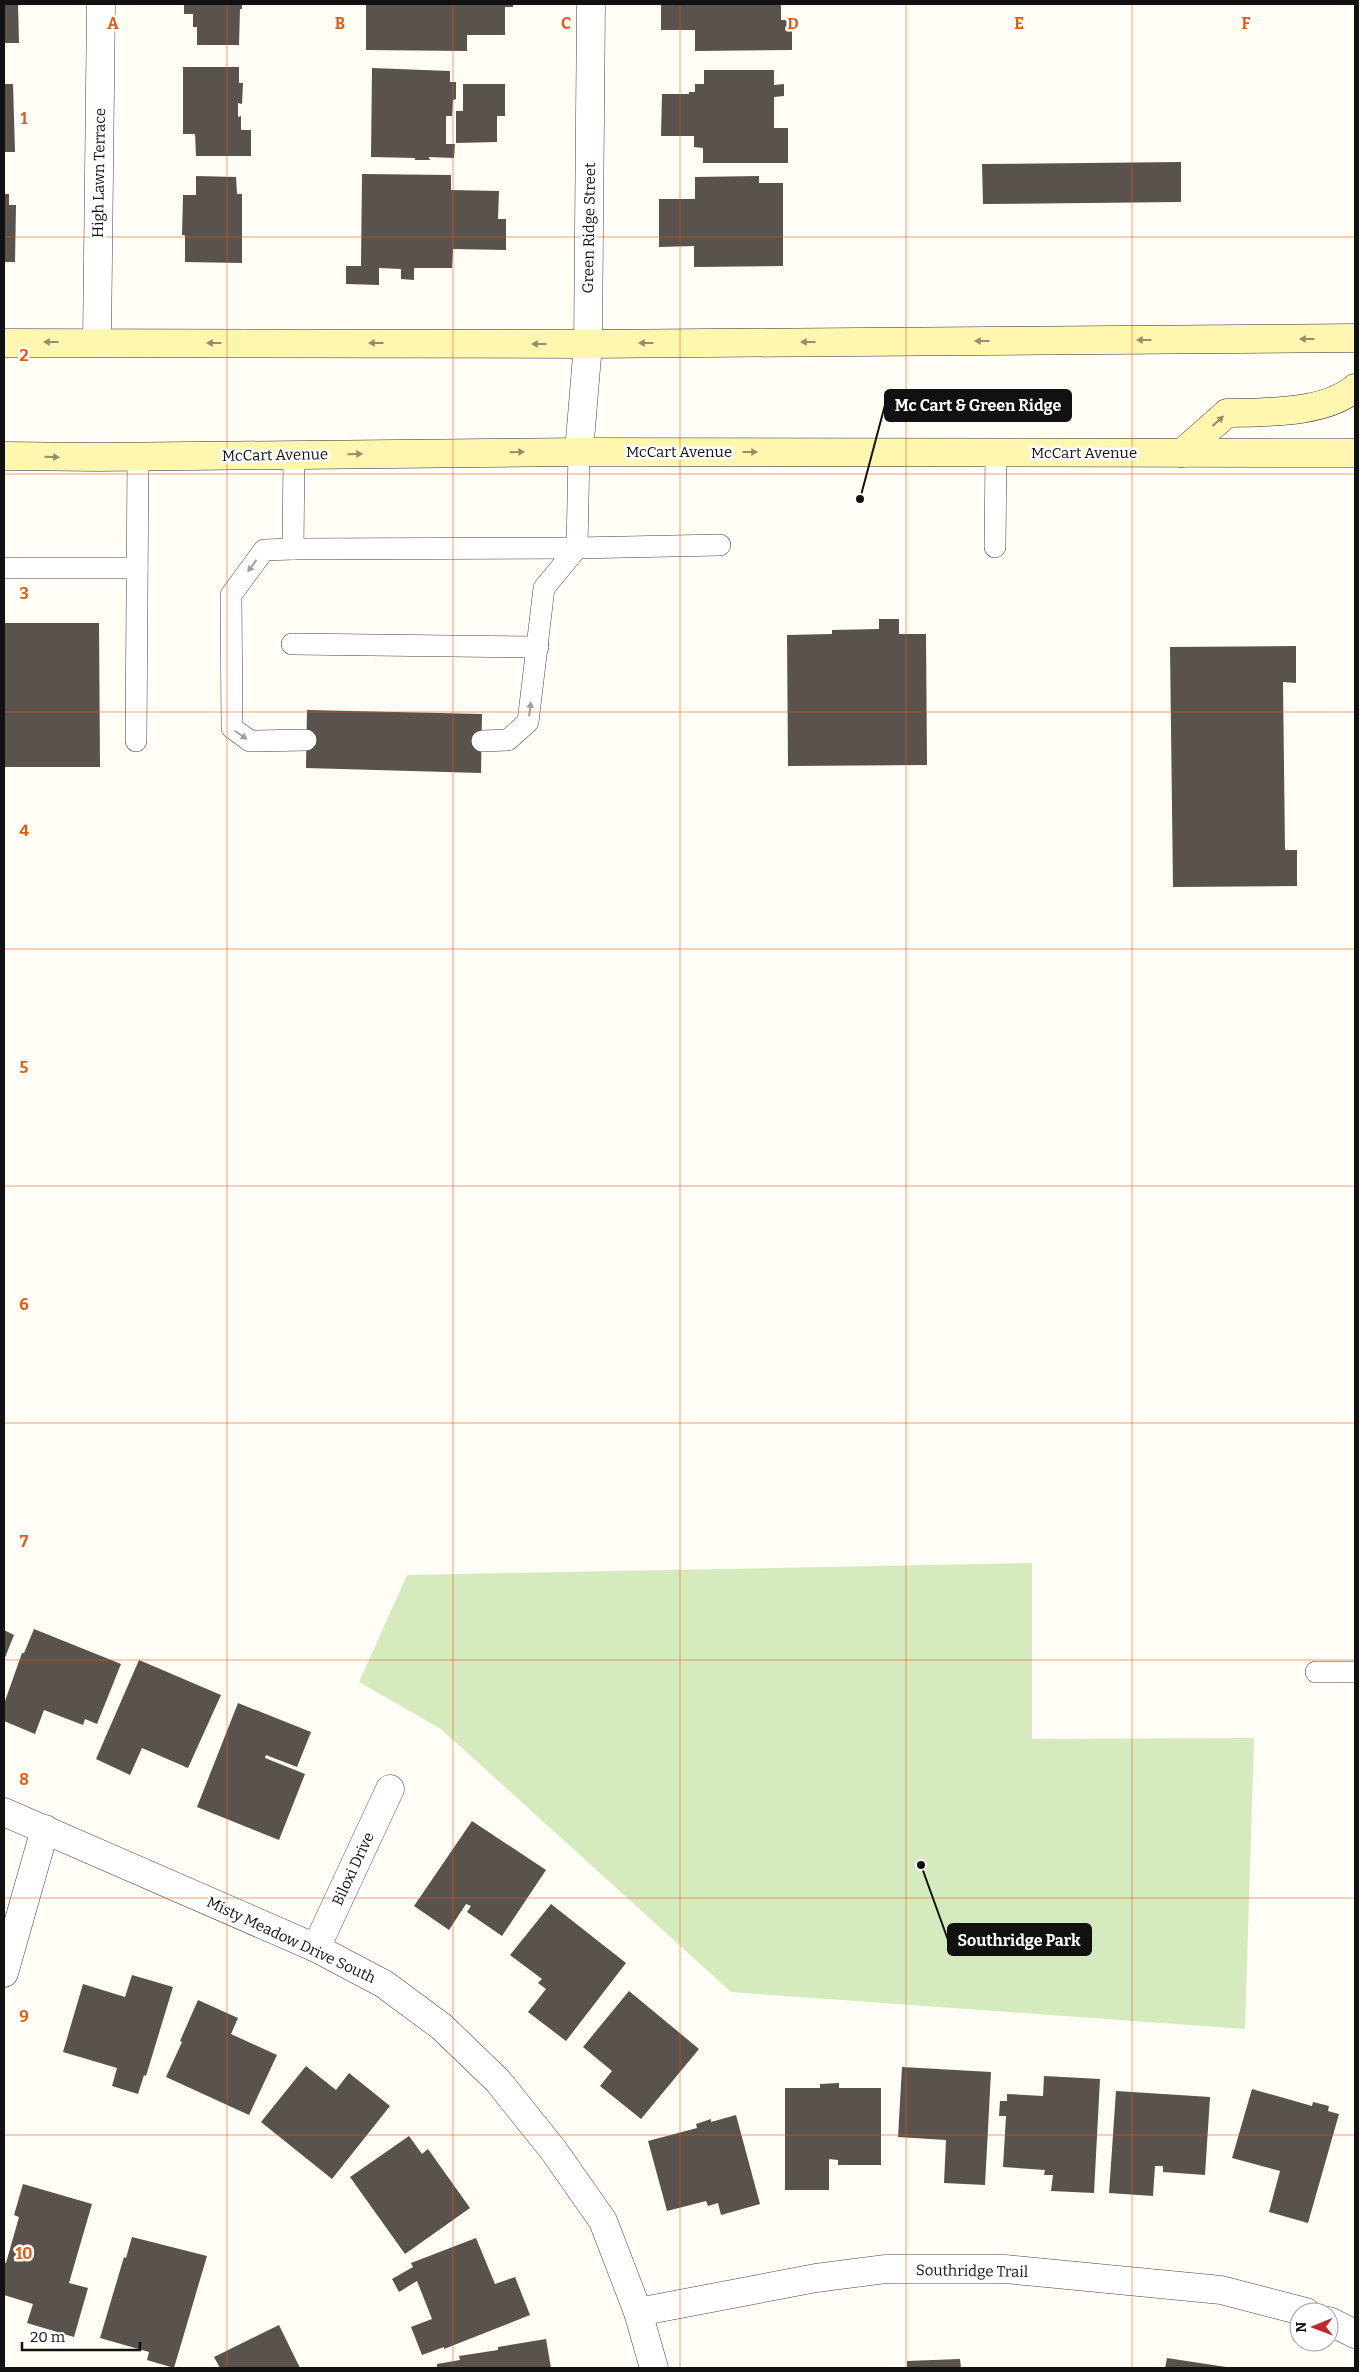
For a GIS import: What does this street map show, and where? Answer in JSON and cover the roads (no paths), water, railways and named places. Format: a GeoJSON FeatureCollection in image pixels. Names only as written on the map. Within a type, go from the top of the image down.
{"type":"FeatureCollection","features":[{"type":"Feature","properties":{"kind":"main road"},"geometry":{"type":"LineString","coordinates":[[4,343],[588,344],[1355,338]]}},
{"type":"Feature","properties":{"kind":"main road"},"geometry":{"type":"LineString","coordinates":[[1182,453],[1227,413],[1293,412],[1347,395],[1355,388]]}},
{"type":"Feature","properties":{"kind":"main road","name":"McCart Avenue"},"geometry":{"type":"LineString","coordinates":[[4,456],[579,452],[1355,453]]}},
{"type":"Feature","properties":{"kind":"street","name":"High Lawn Terrace"},"geometry":{"type":"LineString","coordinates":[[97,342],[101,4]]}},
{"type":"Feature","properties":{"kind":"street","name":"Green Ridge Street"},"geometry":{"type":"LineString","coordinates":[[579,452],[588,344],[592,4]]}},
{"type":"Feature","properties":{"kind":"street","name":"Biloxi Drive"},"geometry":{"type":"LineString","coordinates":[[316,1948],[390,1789]]}},
{"type":"Feature","properties":{"kind":"street","name":"Misty Meadow Drive South"},"geometry":{"type":"LineString","coordinates":[[4,1812],[316,1948],[384,1984],[442,2027],[498,2081],[554,2151],[603,2221],[638,2312],[654,2368]]}},
{"type":"Feature","properties":{"kind":"street"},"geometry":{"type":"LineString","coordinates":[[4,1973],[45,1829]]}},
{"type":"Feature","properties":{"kind":"street","name":"Southridge Trail"},"geometry":{"type":"LineString","coordinates":[[638,2312],[816,2278],[886,2269],[1005,2270],[1221,2290],[1289,2308]]}},
{"type":"Feature","properties":{"kind":"street"},"geometry":{"type":"LineString","coordinates":[[1339,2326],[1355,2334]]}},
{"type":"Feature","properties":{"kind":"lane"},"geometry":{"type":"LineString","coordinates":[[482,741],[508,740],[528,722],[544,588],[577,548],[579,452]]}},
{"type":"Feature","properties":{"kind":"lane"},"geometry":{"type":"LineString","coordinates":[[995,546],[996,452]]}},
{"type":"Feature","properties":{"kind":"lane"},"geometry":{"type":"LineString","coordinates":[[293,549],[294,455]]}},
{"type":"Feature","properties":{"kind":"lane"},"geometry":{"type":"LineString","coordinates":[[136,741],[138,456]]}},
{"type":"Feature","properties":{"kind":"lane"},"geometry":{"type":"LineString","coordinates":[[306,740],[250,741],[232,728],[231,595],[264,550],[720,545]]}},
{"type":"Feature","properties":{"kind":"lane"},"geometry":{"type":"LineString","coordinates":[[4,568],[137,568]]}},
{"type":"Feature","properties":{"kind":"lane"},"geometry":{"type":"LineString","coordinates":[[292,644],[538,647]]}},
{"type":"Feature","properties":{"kind":"lane"},"geometry":{"type":"LineString","coordinates":[[1316,1672],[1355,1672]]}},
{"type":"Feature","properties":{"kind":"place","name":"Mc Cart & Green Ridge"},"geometry":{"type":"Point","coordinates":[860,499]}},
{"type":"Feature","properties":{"kind":"place","name":"Southridge Park"},"geometry":{"type":"Point","coordinates":[921,1865]}}]}
